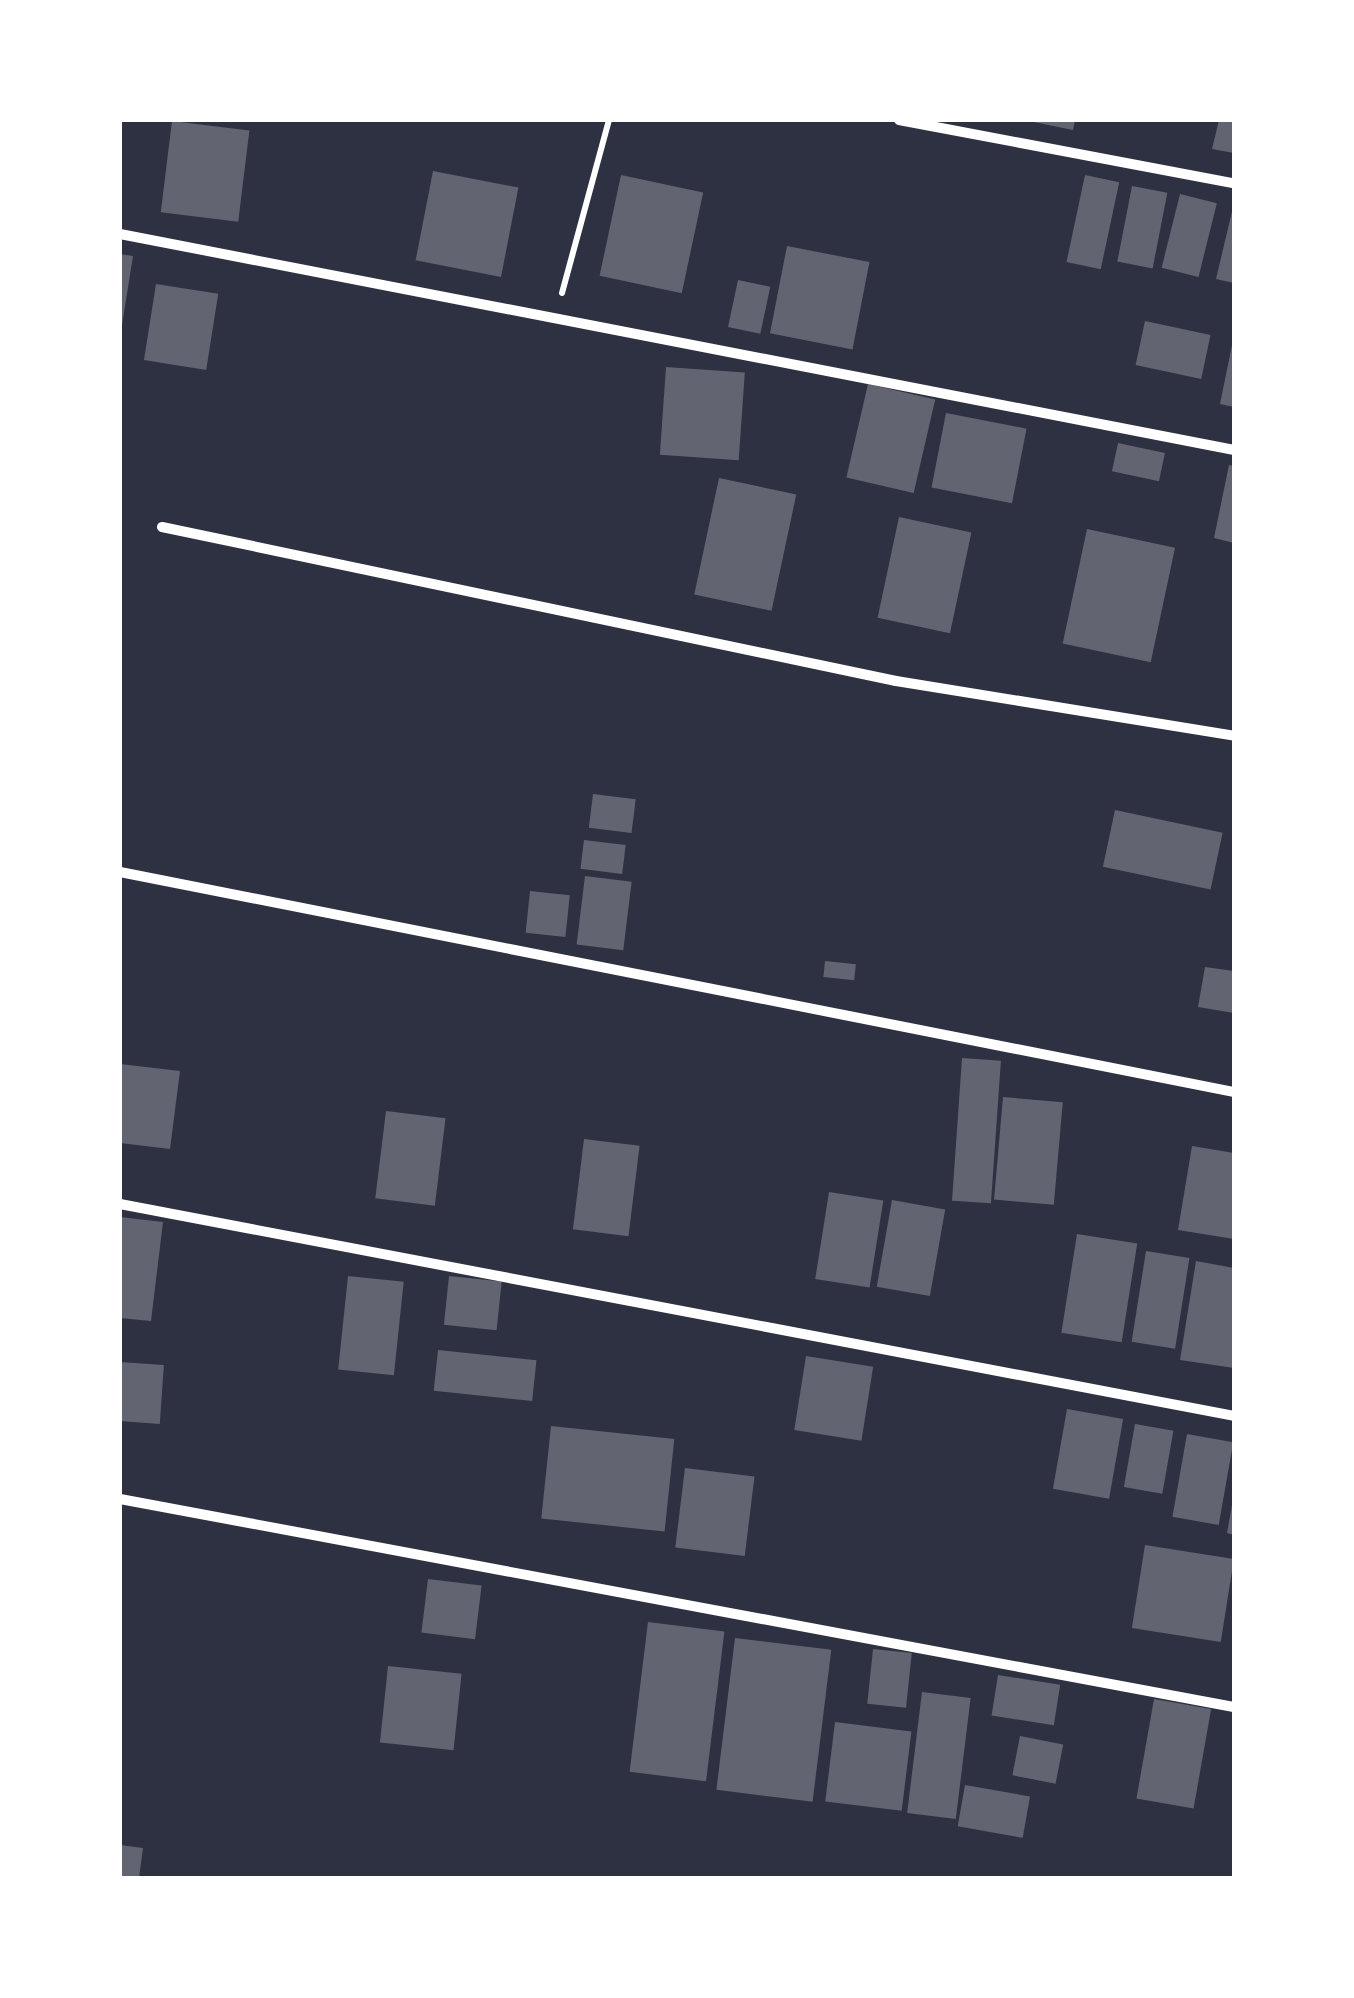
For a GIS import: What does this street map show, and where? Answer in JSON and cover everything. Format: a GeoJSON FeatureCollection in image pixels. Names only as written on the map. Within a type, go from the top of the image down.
{"type":"FeatureCollection","features":[{"type":"Feature","properties":{"kind":"street"},"geometry":{"type":"LineString","coordinates":[[898,120],[1234,183]]}},
{"type":"Feature","properties":{"kind":"street"},"geometry":{"type":"LineString","coordinates":[[120,234],[1234,450]]}},
{"type":"Feature","properties":{"kind":"street"},"geometry":{"type":"LineString","coordinates":[[162,527],[896,682],[1234,736]]}},
{"type":"Feature","properties":{"kind":"street"},"geometry":{"type":"LineString","coordinates":[[120,872],[1234,1092]]}},
{"type":"Feature","properties":{"kind":"street"},"geometry":{"type":"LineString","coordinates":[[120,1204],[1234,1416]]}},
{"type":"Feature","properties":{"kind":"street"},"geometry":{"type":"LineString","coordinates":[[120,1499],[1234,1706]]}},
{"type":"Feature","properties":{"kind":"path"},"geometry":{"type":"LineString","coordinates":[[555,318],[609,120]]}},
{"type":"Feature","properties":{"kind":"building"},"geometry":{"type":"Polygon","coordinates":[[[1024,120],[1075,120],[1073,130],[1024,120]]]}},
{"type":"Feature","properties":{"kind":"building"},"geometry":{"type":"Polygon","coordinates":[[[1219,120],[1234,120],[1234,153],[1212,149],[1219,120]]]}},
{"type":"Feature","properties":{"kind":"building"},"geometry":{"type":"Polygon","coordinates":[[[172,121],[249,131],[238,222],[161,212],[172,121]]]}},
{"type":"Feature","properties":{"kind":"building"},"geometry":{"type":"Polygon","coordinates":[[[433,171],[518,188],[501,277],[416,260],[433,171]]]}},
{"type":"Feature","properties":{"kind":"building"},"geometry":{"type":"Polygon","coordinates":[[[621,175],[703,192],[682,293],[600,276],[621,175]]]}},
{"type":"Feature","properties":{"kind":"building"},"geometry":{"type":"Polygon","coordinates":[[[1085,175],[1119,182],[1101,269],[1066,262],[1085,175]]]}},
{"type":"Feature","properties":{"kind":"building"},"geometry":{"type":"Polygon","coordinates":[[[1132,186],[1167,193],[1153,268],[1117,262],[1132,186]]]}},
{"type":"Feature","properties":{"kind":"building"},"geometry":{"type":"Polygon","coordinates":[[[1180,194],[1217,203],[1198,277],[1162,268],[1180,194]]]}},
{"type":"Feature","properties":{"kind":"building"},"geometry":{"type":"Polygon","coordinates":[[[1234,203],[1234,283],[1216,279],[1234,203]]]}},
{"type":"Feature","properties":{"kind":"building"},"geometry":{"type":"Polygon","coordinates":[[[787,246],[869,262],[852,349],[770,333],[787,246]]]}},
{"type":"Feature","properties":{"kind":"building"},"geometry":{"type":"Polygon","coordinates":[[[120,254],[133,256],[122,325],[120,325],[120,254]]]}},
{"type":"Feature","properties":{"kind":"building"},"geometry":{"type":"Polygon","coordinates":[[[738,280],[770,287],[760,334],[728,327],[738,280]]]}},
{"type":"Feature","properties":{"kind":"building"},"geometry":{"type":"Polygon","coordinates":[[[156,284],[218,294],[206,370],[144,360],[156,284]]]}},
{"type":"Feature","properties":{"kind":"building"},"geometry":{"type":"Polygon","coordinates":[[[1145,321],[1211,335],[1201,379],[1136,365],[1145,321]]]}},
{"type":"Feature","properties":{"kind":"building"},"geometry":{"type":"Polygon","coordinates":[[[1234,345],[1234,407],[1220,404],[1234,345]]]}},
{"type":"Feature","properties":{"kind":"building"},"geometry":{"type":"Polygon","coordinates":[[[666,367],[745,373],[739,460],[660,455],[666,367]]]}},
{"type":"Feature","properties":{"kind":"building"},"geometry":{"type":"Polygon","coordinates":[[[868,384],[935,400],[914,493],[846,478],[868,384]]]}},
{"type":"Feature","properties":{"kind":"building"},"geometry":{"type":"Polygon","coordinates":[[[946,413],[1026,429],[1012,503],[931,488],[946,413]]]}},
{"type":"Feature","properties":{"kind":"building"},"geometry":{"type":"Polygon","coordinates":[[[1118,443],[1165,453],[1159,481],[1112,471],[1118,443]]]}},
{"type":"Feature","properties":{"kind":"building"},"geometry":{"type":"Polygon","coordinates":[[[1229,465],[1234,466],[1234,543],[1214,538],[1229,465]]]}},
{"type":"Feature","properties":{"kind":"building"},"geometry":{"type":"Polygon","coordinates":[[[719,478],[796,494],[772,611],[694,594],[719,478]]]}},
{"type":"Feature","properties":{"kind":"building"},"geometry":{"type":"Polygon","coordinates":[[[899,517],[971,532],[950,633],[878,618],[899,517]]]}},
{"type":"Feature","properties":{"kind":"building"},"geometry":{"type":"Polygon","coordinates":[[[1087,529],[1175,548],[1151,662],[1063,643],[1087,529]]]}},
{"type":"Feature","properties":{"kind":"building"},"geometry":{"type":"Polygon","coordinates":[[[593,794],[636,799],[632,833],[589,828],[593,794]]]}},
{"type":"Feature","properties":{"kind":"building"},"geometry":{"type":"Polygon","coordinates":[[[1115,810],[1223,833],[1211,890],[1103,867],[1115,810]]]}},
{"type":"Feature","properties":{"kind":"building"},"geometry":{"type":"Polygon","coordinates":[[[584,840],[626,845],[622,874],[580,869],[584,840]]]}},
{"type":"Feature","properties":{"kind":"building"},"geometry":{"type":"Polygon","coordinates":[[[585,876],[632,882],[623,950],[577,944],[585,876]]]}},
{"type":"Feature","properties":{"kind":"building"},"geometry":{"type":"Polygon","coordinates":[[[530,891],[570,895],[565,937],[526,933],[530,891]]]}},
{"type":"Feature","properties":{"kind":"building"},"geometry":{"type":"Polygon","coordinates":[[[825,961],[856,964],[854,980],[823,977],[825,961]]]}},
{"type":"Feature","properties":{"kind":"building"},"geometry":{"type":"Polygon","coordinates":[[[1205,967],[1234,971],[1234,1013],[1198,1007],[1205,967]]]}},
{"type":"Feature","properties":{"kind":"building"},"geometry":{"type":"Polygon","coordinates":[[[962,1058],[1001,1061],[991,1203],[952,1201],[962,1058]]]}},
{"type":"Feature","properties":{"kind":"building"},"geometry":{"type":"Polygon","coordinates":[[[120,1064],[180,1071],[170,1149],[120,1143],[120,1064]]]}},
{"type":"Feature","properties":{"kind":"building"},"geometry":{"type":"Polygon","coordinates":[[[1003,1097],[1063,1102],[1054,1205],[994,1200],[1003,1097]]]}},
{"type":"Feature","properties":{"kind":"building"},"geometry":{"type":"Polygon","coordinates":[[[386,1111],[446,1118],[435,1206],[375,1198],[386,1111]]]}},
{"type":"Feature","properties":{"kind":"building"},"geometry":{"type":"Polygon","coordinates":[[[584,1139],[640,1146],[628,1236],[573,1229],[584,1139]]]}},
{"type":"Feature","properties":{"kind":"building"},"geometry":{"type":"Polygon","coordinates":[[[1192,1146],[1234,1153],[1234,1239],[1178,1230],[1192,1146]]]}},
{"type":"Feature","properties":{"kind":"building"},"geometry":{"type":"Polygon","coordinates":[[[829,1192],[883,1201],[870,1288],[815,1279],[829,1192]]]}},
{"type":"Feature","properties":{"kind":"building"},"geometry":{"type":"Polygon","coordinates":[[[892,1200],[945,1209],[930,1296],[877,1287],[892,1200]]]}},
{"type":"Feature","properties":{"kind":"building"},"geometry":{"type":"Polygon","coordinates":[[[120,1217],[163,1222],[151,1321],[120,1318],[120,1217]]]}},
{"type":"Feature","properties":{"kind":"building"},"geometry":{"type":"Polygon","coordinates":[[[1077,1234],[1137,1244],[1122,1342],[1061,1333],[1077,1234]]]}},
{"type":"Feature","properties":{"kind":"building"},"geometry":{"type":"Polygon","coordinates":[[[1146,1251],[1189,1258],[1175,1349],[1132,1342],[1146,1251]]]}},
{"type":"Feature","properties":{"kind":"building"},"geometry":{"type":"Polygon","coordinates":[[[1196,1261],[1234,1268],[1234,1368],[1180,1360],[1196,1261]]]}},
{"type":"Feature","properties":{"kind":"building"},"geometry":{"type":"Polygon","coordinates":[[[348,1276],[404,1282],[394,1375],[338,1369],[348,1276]]]}},
{"type":"Feature","properties":{"kind":"building"},"geometry":{"type":"Polygon","coordinates":[[[449,1276],[502,1282],[497,1330],[444,1325],[449,1276]]]}},
{"type":"Feature","properties":{"kind":"building"},"geometry":{"type":"Polygon","coordinates":[[[438,1350],[536,1360],[532,1401],[434,1391],[438,1350]]]}},
{"type":"Feature","properties":{"kind":"building"},"geometry":{"type":"Polygon","coordinates":[[[806,1356],[873,1367],[861,1441],[794,1430],[806,1356]]]}},
{"type":"Feature","properties":{"kind":"building"},"geometry":{"type":"Polygon","coordinates":[[[120,1362],[164,1365],[160,1424],[120,1421],[120,1362]]]}},
{"type":"Feature","properties":{"kind":"building"},"geometry":{"type":"Polygon","coordinates":[[[1067,1409],[1123,1419],[1109,1499],[1053,1489],[1067,1409]]]}},
{"type":"Feature","properties":{"kind":"building"},"geometry":{"type":"Polygon","coordinates":[[[1135,1424],[1173,1431],[1162,1494],[1124,1487],[1135,1424]]]}},
{"type":"Feature","properties":{"kind":"building"},"geometry":{"type":"Polygon","coordinates":[[[551,1426],[674,1439],[665,1531],[541,1518],[551,1426]]]}},
{"type":"Feature","properties":{"kind":"building"},"geometry":{"type":"Polygon","coordinates":[[[1187,1434],[1233,1442],[1219,1525],[1172,1517],[1187,1434]]]}},
{"type":"Feature","properties":{"kind":"building"},"geometry":{"type":"Polygon","coordinates":[[[685,1468],[754,1477],[745,1556],[675,1547],[685,1468]]]}},
{"type":"Feature","properties":{"kind":"building"},"geometry":{"type":"Polygon","coordinates":[[[1234,1505],[1234,1535],[1227,1533],[1234,1505]]]}},
{"type":"Feature","properties":{"kind":"building"},"geometry":{"type":"Polygon","coordinates":[[[1145,1545],[1234,1559],[1221,1642],[1132,1628],[1145,1545]]]}},
{"type":"Feature","properties":{"kind":"building"},"geometry":{"type":"Polygon","coordinates":[[[428,1579],[482,1586],[475,1639],[421,1633],[428,1579]]]}},
{"type":"Feature","properties":{"kind":"building"},"geometry":{"type":"Polygon","coordinates":[[[648,1622],[724,1631],[706,1781],[630,1772],[648,1622]]]}},
{"type":"Feature","properties":{"kind":"building"},"geometry":{"type":"Polygon","coordinates":[[[735,1638],[831,1650],[813,1802],[716,1790],[735,1638]]]}},
{"type":"Feature","properties":{"kind":"building"},"geometry":{"type":"Polygon","coordinates":[[[873,1649],[912,1653],[906,1708],[867,1704],[873,1649]]]}},
{"type":"Feature","properties":{"kind":"building"},"geometry":{"type":"Polygon","coordinates":[[[388,1666],[462,1674],[454,1750],[380,1743],[388,1666]]]}},
{"type":"Feature","properties":{"kind":"building"},"geometry":{"type":"Polygon","coordinates":[[[998,1675],[1060,1685],[1054,1725],[992,1715],[998,1675]]]}},
{"type":"Feature","properties":{"kind":"building"},"geometry":{"type":"Polygon","coordinates":[[[922,1692],[971,1698],[956,1819],[907,1813],[922,1692]]]}},
{"type":"Feature","properties":{"kind":"building"},"geometry":{"type":"Polygon","coordinates":[[[1154,1699],[1211,1709],[1194,1809],[1136,1798],[1154,1699]]]}},
{"type":"Feature","properties":{"kind":"building"},"geometry":{"type":"Polygon","coordinates":[[[835,1722],[911,1731],[902,1811],[825,1801],[835,1722]]]}},
{"type":"Feature","properties":{"kind":"building"},"geometry":{"type":"Polygon","coordinates":[[[1020,1736],[1063,1744],[1056,1784],[1012,1775],[1020,1736]]]}},
{"type":"Feature","properties":{"kind":"building"},"geometry":{"type":"Polygon","coordinates":[[[965,1785],[1030,1796],[1023,1838],[958,1826],[965,1785]]]}},
{"type":"Feature","properties":{"kind":"building"},"geometry":{"type":"Polygon","coordinates":[[[120,1845],[143,1848],[139,1878],[120,1878],[120,1845]]]}}]}
